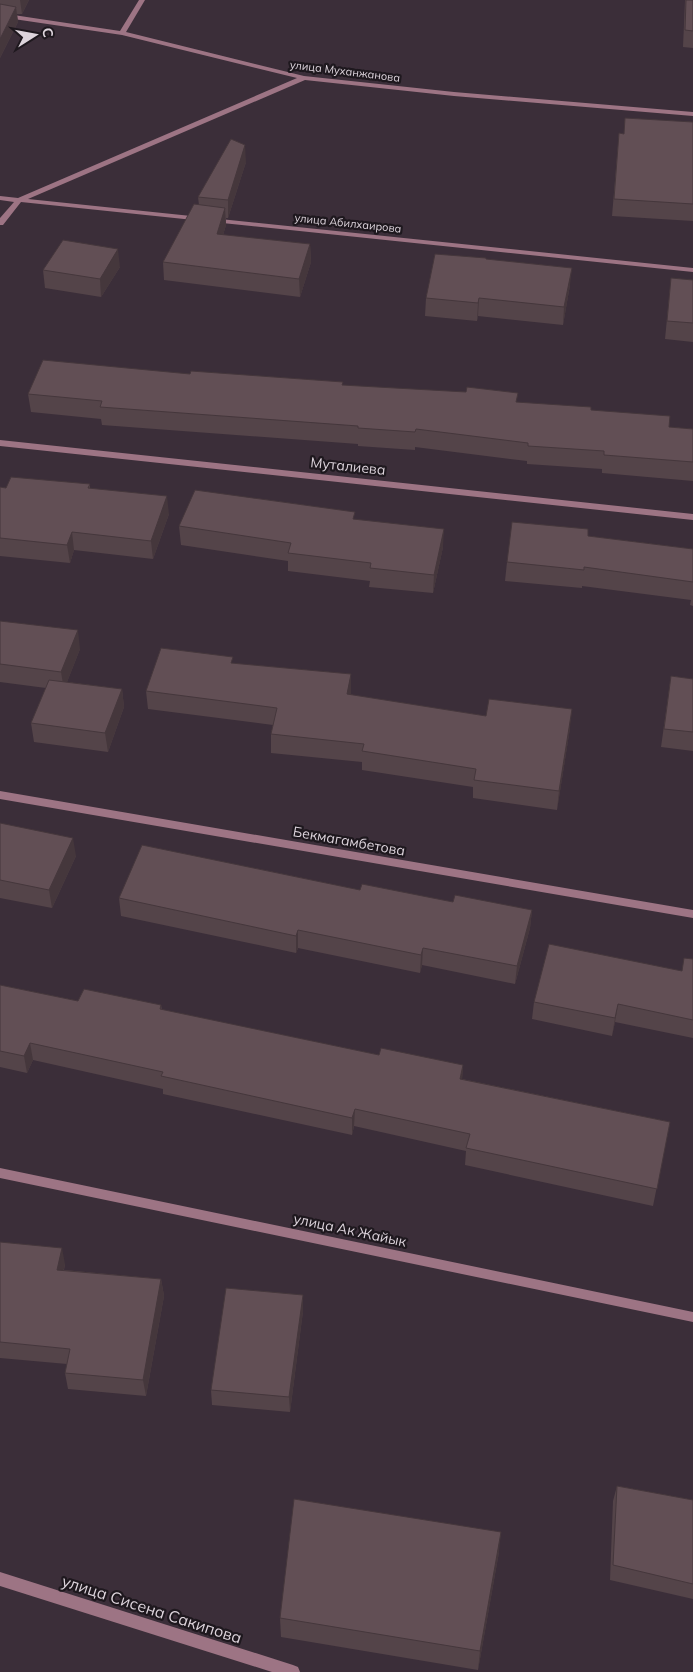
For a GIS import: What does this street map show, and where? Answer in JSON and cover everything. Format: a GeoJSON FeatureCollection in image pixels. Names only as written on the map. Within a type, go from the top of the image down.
{"type":"FeatureCollection","features":[{"type":"Feature","properties":{"kind":"street"},"geometry":{"type":"LineString","coordinates":[[122,33],[142,0]]}},
{"type":"Feature","properties":{"kind":"street","name":"улица Муханжанова"},"geometry":{"type":"LineString","coordinates":[[0,14],[122,33],[304,78],[454,94],[693,114]]}},
{"type":"Feature","properties":{"kind":"street"},"geometry":{"type":"LineString","coordinates":[[0,223],[19,200],[304,78]]}},
{"type":"Feature","properties":{"kind":"street","name":"улица Абилхаирова"},"geometry":{"type":"LineString","coordinates":[[0,198],[693,270]]}},
{"type":"Feature","properties":{"kind":"street","name":"Муталиева"},"geometry":{"type":"LineString","coordinates":[[0,443],[693,517]]}},
{"type":"Feature","properties":{"kind":"street","name":"Бекмагамбетова"},"geometry":{"type":"LineString","coordinates":[[0,795],[693,914]]}},
{"type":"Feature","properties":{"kind":"street","name":"улица Ак Жайык"},"geometry":{"type":"LineString","coordinates":[[0,1173],[693,1317]]}},
{"type":"Feature","properties":{"kind":"street","name":"улица Сисена Сакипова"},"geometry":{"type":"LineString","coordinates":[[0,1579],[293,1672]]}},
{"type":"Feature","properties":{"kind":"building"},"geometry":{"type":"Polygon","coordinates":[[[686,0],[693,0],[693,31],[685,30],[686,0]]]}},
{"type":"Feature","properties":{"kind":"building"},"geometry":{"type":"Polygon","coordinates":[[[0,4],[16,7],[0,39],[0,4]]]}},
{"type":"Feature","properties":{"kind":"building"},"geometry":{"type":"Polygon","coordinates":[[[625,118],[693,122],[693,204],[614,199],[619,133],[624,134],[625,118]]]}},
{"type":"Feature","properties":{"kind":"building"},"geometry":{"type":"Polygon","coordinates":[[[231,139],[245,145],[228,200],[198,197],[231,139]]]}},
{"type":"Feature","properties":{"kind":"building"},"geometry":{"type":"Polygon","coordinates":[[[194,204],[225,208],[217,234],[310,244],[299,279],[163,262],[194,204]]]}},
{"type":"Feature","properties":{"kind":"building"},"geometry":{"type":"Polygon","coordinates":[[[63,240],[118,249],[100,279],[43,270],[63,240]]]}},
{"type":"Feature","properties":{"kind":"building"},"geometry":{"type":"Polygon","coordinates":[[[435,254],[572,268],[564,307],[479,298],[478,303],[426,298],[435,254]]]}},
{"type":"Feature","properties":{"kind":"building"},"geometry":{"type":"Polygon","coordinates":[[[671,278],[693,280],[693,323],[667,321],[671,278]]]}},
{"type":"Feature","properties":{"kind":"building"},"geometry":{"type":"Polygon","coordinates":[[[43,360],[190,374],[191,371],[343,382],[342,385],[466,392],[467,387],[518,393],[516,402],[591,407],[591,410],[670,416],[669,427],[693,429],[693,462],[604,455],[604,451],[528,446],[528,443],[416,429],[415,432],[100,407],[102,401],[28,394],[43,360]]]}},
{"type":"Feature","properties":{"kind":"building"},"geometry":{"type":"Polygon","coordinates":[[[11,477],[90,484],[88,488],[167,496],[151,541],[72,532],[67,545],[0,538],[0,487],[6,488],[11,477]]]}},
{"type":"Feature","properties":{"kind":"building"},"geometry":{"type":"Polygon","coordinates":[[[195,490],[355,512],[353,519],[444,529],[434,575],[370,568],[371,563],[288,553],[291,543],[179,526],[195,490]]]}},
{"type":"Feature","properties":{"kind":"building"},"geometry":{"type":"Polygon","coordinates":[[[512,522],[588,529],[588,536],[693,549],[693,582],[584,567],[584,570],[507,562],[512,522]]]}},
{"type":"Feature","properties":{"kind":"building"},"geometry":{"type":"Polygon","coordinates":[[[0,621],[78,630],[61,672],[0,664],[0,621]]]}},
{"type":"Feature","properties":{"kind":"building"},"geometry":{"type":"Polygon","coordinates":[[[161,648],[233,657],[231,663],[351,674],[347,694],[486,716],[489,699],[572,709],[559,791],[474,780],[476,769],[362,751],[364,744],[271,734],[277,708],[146,691],[161,648]]]}},
{"type":"Feature","properties":{"kind":"building"},"geometry":{"type":"Polygon","coordinates":[[[671,676],[693,679],[693,732],[664,729],[671,676]]]}},
{"type":"Feature","properties":{"kind":"building"},"geometry":{"type":"Polygon","coordinates":[[[49,680],[122,689],[105,733],[31,723],[49,680]]]}},
{"type":"Feature","properties":{"kind":"building"},"geometry":{"type":"Polygon","coordinates":[[[0,823],[73,838],[49,890],[0,880],[0,823]]]}},
{"type":"Feature","properties":{"kind":"building"},"geometry":{"type":"Polygon","coordinates":[[[142,845],[360,890],[362,884],[453,902],[455,895],[532,910],[517,966],[423,948],[421,955],[298,930],[296,936],[119,898],[142,845]]]}},
{"type":"Feature","properties":{"kind":"building"},"geometry":{"type":"Polygon","coordinates":[[[549,944],[682,971],[684,958],[693,959],[693,1020],[618,1004],[615,1018],[534,1002],[549,944]]]}},
{"type":"Feature","properties":{"kind":"building"},"geometry":{"type":"Polygon","coordinates":[[[0,985],[78,1001],[84,989],[161,1005],[160,1009],[379,1055],[381,1048],[463,1065],[460,1079],[670,1122],[657,1189],[466,1148],[470,1134],[355,1109],[352,1118],[161,1076],[163,1072],[30,1043],[24,1056],[0,1051],[0,985]]]}},
{"type":"Feature","properties":{"kind":"building"},"geometry":{"type":"Polygon","coordinates":[[[0,1242],[62,1248],[57,1270],[161,1279],[143,1380],[65,1373],[70,1349],[0,1342],[0,1242]]]}},
{"type":"Feature","properties":{"kind":"building"},"geometry":{"type":"Polygon","coordinates":[[[226,1288],[303,1295],[289,1397],[211,1390],[226,1288]]]}},
{"type":"Feature","properties":{"kind":"building"},"geometry":{"type":"Polygon","coordinates":[[[617,1486],[693,1500],[693,1584],[613,1565],[617,1486]]]}},
{"type":"Feature","properties":{"kind":"building"},"geometry":{"type":"Polygon","coordinates":[[[294,1499],[501,1532],[480,1651],[280,1618],[294,1499]]]}}]}
